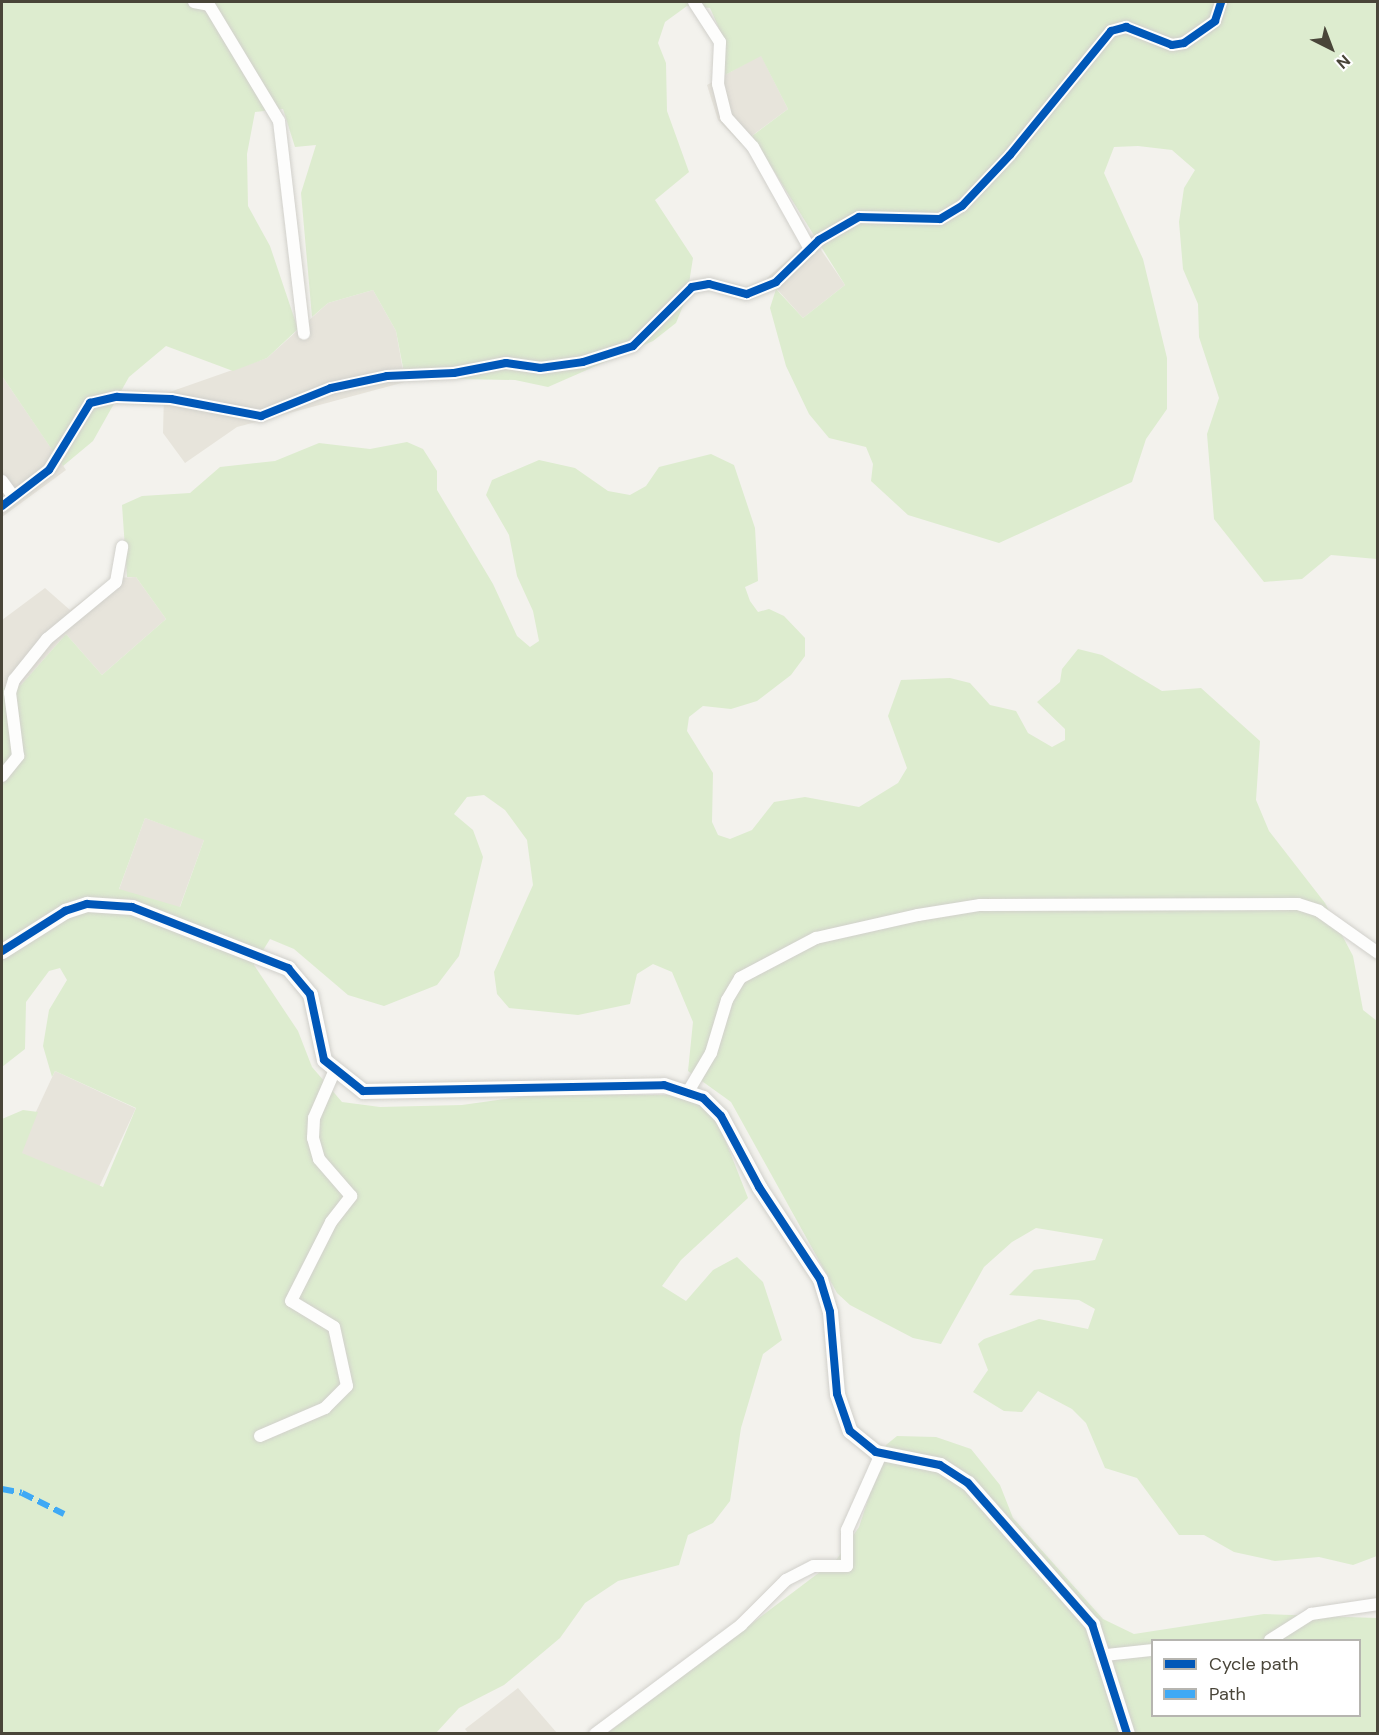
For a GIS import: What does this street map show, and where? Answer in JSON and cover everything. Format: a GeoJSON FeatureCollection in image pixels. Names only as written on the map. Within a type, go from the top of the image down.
{"type":"FeatureCollection","features":[{"type":"Feature","properties":{"kind":"street"},"geometry":{"type":"LineString","coordinates":[[194,2],[209,5],[279,121],[304,333]]}},
{"type":"Feature","properties":{"kind":"street"},"geometry":{"type":"LineString","coordinates":[[694,2],[720,42],[718,84],[726,117],[753,147],[810,249]]}},
{"type":"Feature","properties":{"kind":"street"},"geometry":{"type":"LineString","coordinates":[[2,506],[12,495],[49,470],[90,403],[117,397],[171,399],[261,416],[331,388],[387,376],[454,373],[506,363],[540,368],[583,362],[633,346],[692,287],[709,284],[747,294],[762,290],[837,226],[860,217],[925,221],[962,206],[1080,75],[1112,31],[1126,27],[1172,45],[1184,43],[1215,21],[1221,2]]}},
{"type":"Feature","properties":{"kind":"street"},"geometry":{"type":"LineString","coordinates":[[2,481],[12,495]]}},
{"type":"Feature","properties":{"kind":"street"},"geometry":{"type":"LineString","coordinates":[[2,776],[18,756],[10,693],[14,680],[47,639],[116,582],[122,547]]}},
{"type":"Feature","properties":{"kind":"street"},"geometry":{"type":"LineString","coordinates":[[2,951],[49,920],[87,904],[159,914],[258,952],[298,976],[310,994],[320,1051],[334,1072],[350,1086],[374,1092],[643,1085],[689,1090],[721,1116],[765,1196],[820,1278],[846,1423],[857,1440],[881,1454],[940,1465],[960,1475],[1077,1603],[1106,1655],[1127,1734]]}},
{"type":"Feature","properties":{"kind":"street"},"geometry":{"type":"LineString","coordinates":[[689,1090],[711,1053],[727,1000],[740,978],[816,938],[918,915],[980,905],[1298,904],[1319,911],[1377,953]]}},
{"type":"Feature","properties":{"kind":"street"},"geometry":{"type":"LineString","coordinates":[[260,1436],[325,1408],[346,1386],[334,1327],[291,1301],[330,1222],[351,1196],[319,1159],[313,1138],[321,1096],[334,1072]]}},
{"type":"Feature","properties":{"kind":"street"},"geometry":{"type":"LineString","coordinates":[[595,1734],[741,1626],[786,1580],[814,1566],[847,1566],[847,1530],[881,1454]]}},
{"type":"Feature","properties":{"kind":"street"},"geometry":{"type":"LineString","coordinates":[[1273,1639],[1311,1614],[1377,1604]]}},
{"type":"Feature","properties":{"kind":"street"},"geometry":{"type":"LineString","coordinates":[[1106,1655],[1151,1650]]}},
{"type":"Feature","properties":{"kind":"shaded area"},"geometry":{"type":"Polygon","coordinates":[[[761,55],[788,109],[741,144],[718,120],[707,85],[761,55]]]}},
{"type":"Feature","properties":{"kind":"shaded area"},"geometry":{"type":"Polygon","coordinates":[[[813,238],[845,285],[803,318],[767,278],[813,238]]]}},
{"type":"Feature","properties":{"kind":"shaded area"},"geometry":{"type":"Polygon","coordinates":[[[373,290],[396,331],[405,382],[237,427],[185,463],[163,433],[164,394],[267,358],[328,303],[373,290]]]}},
{"type":"Feature","properties":{"kind":"shaded area"},"geometry":{"type":"Polygon","coordinates":[[[2,376],[66,470],[2,517],[2,376]]]}},
{"type":"Feature","properties":{"kind":"shaded area"},"geometry":{"type":"Polygon","coordinates":[[[136,577],[166,619],[102,675],[66,634],[21,685],[2,688],[2,620],[45,588],[70,610],[114,578],[136,577]]]}},
{"type":"Feature","properties":{"kind":"shaded area"},"geometry":{"type":"Polygon","coordinates":[[[145,818],[204,840],[178,911],[119,889],[145,818]]]}},
{"type":"Feature","properties":{"kind":"shaded area"},"geometry":{"type":"Polygon","coordinates":[[[55,1071],[136,1109],[98,1189],[17,1152],[55,1071]]]}},
{"type":"Feature","properties":{"kind":"shaded area"},"geometry":{"type":"Polygon","coordinates":[[[518,1688],[557,1733],[468,1733],[465,1729],[518,1688]]]}},
{"type":"Feature","properties":{"kind":"green space"},"geometry":{"type":"Polygon","coordinates":[[[2,2],[1377,2],[1377,559],[1331,555],[1302,579],[1264,582],[1214,519],[1207,434],[1219,398],[1199,337],[1198,304],[1183,269],[1179,222],[1184,188],[1195,170],[1172,150],[1138,146],[1114,147],[1104,173],[1143,259],[1167,358],[1167,409],[1146,439],[1132,482],[999,543],[908,515],[871,481],[873,464],[866,447],[829,438],[809,414],[786,366],[770,308],[776,289],[803,318],[845,285],[752,136],[788,109],[761,56],[725,75],[724,40],[710,8],[687,6],[665,22],[658,43],[666,63],[667,111],[689,172],[655,200],[693,258],[687,296],[676,323],[653,341],[548,387],[515,380],[405,378],[396,331],[373,290],[328,303],[312,317],[301,193],[316,145],[295,147],[283,109],[255,112],[247,154],[248,206],[270,246],[298,329],[267,358],[233,371],[166,346],[129,377],[93,441],[63,466],[2,376],[2,2]]]}},
{"type":"Feature","properties":{"kind":"green space"},"geometry":{"type":"Polygon","coordinates":[[[407,442],[423,449],[437,471],[437,490],[493,584],[517,636],[530,647],[539,641],[533,611],[517,576],[509,535],[486,495],[492,480],[539,460],[575,468],[608,491],[630,495],[646,486],[659,467],[711,454],[734,465],[755,528],[758,581],[745,587],[750,601],[758,612],[769,609],[784,616],[805,638],[805,656],[791,675],[757,701],[731,709],[703,706],[689,717],[687,731],[713,773],[712,822],[718,835],[730,839],[752,830],[774,802],[805,797],[859,807],[898,783],[907,768],[888,716],[901,680],[950,678],[970,683],[990,705],[1016,711],[1028,733],[1052,747],[1065,740],[1065,729],[1037,702],[1060,682],[1062,669],[1078,649],[1102,655],[1162,691],[1201,688],[1260,741],[1256,800],[1269,831],[1325,903],[1353,956],[1363,1010],[1377,1021],[1377,1556],[1353,1565],[1319,1557],[1275,1561],[1234,1552],[1204,1535],[1179,1535],[1137,1478],[1105,1468],[1086,1423],[1072,1409],[1038,1391],[1022,1412],[1004,1411],[973,1392],[988,1370],[978,1344],[984,1339],[1039,1319],[1088,1329],[1095,1309],[1079,1300],[1009,1295],[1034,1270],[1095,1260],[1103,1239],[1036,1228],[1012,1242],[984,1267],[941,1344],[913,1338],[850,1305],[837,1293],[731,1102],[688,1071],[693,1022],[672,972],[653,964],[637,974],[630,1004],[578,1015],[509,1008],[497,994],[494,972],[533,885],[527,840],[505,810],[484,795],[467,797],[454,814],[473,830],[483,857],[459,956],[437,985],[384,1006],[348,995],[294,949],[270,939],[254,965],[298,1031],[312,1067],[342,1102],[380,1107],[462,1105],[534,1095],[672,1095],[699,1101],[717,1119],[748,1198],[681,1260],[662,1286],[686,1301],[713,1270],[737,1257],[763,1282],[782,1340],[763,1354],[741,1428],[730,1501],[713,1523],[688,1535],[679,1565],[618,1581],[585,1603],[560,1638],[504,1685],[459,1708],[436,1733],[2,1733],[2,1119],[23,1110],[38,1112],[22,1153],[103,1187],[136,1108],[55,1071],[52,1077],[43,1046],[49,1010],[67,980],[60,968],[49,971],[26,1002],[25,1049],[2,1067],[2,688],[21,685],[66,634],[102,675],[166,619],[136,577],[127,577],[122,505],[142,496],[190,493],[220,467],[275,461],[319,443],[370,449],[407,442]],[[145,818],[119,889],[180,907],[204,840],[145,818]]]}},
{"type":"Feature","properties":{"kind":"green space"},"geometry":{"type":"Polygon","coordinates":[[[897,1436],[936,1437],[971,1449],[1000,1485],[1013,1518],[1103,1619],[1134,1634],[1264,1614],[1377,1618],[1377,1733],[606,1734],[837,1559],[859,1527],[886,1445],[897,1436]]]}},
{"type":"Feature","properties":{"kind":"marked path"},"geometry":{"type":"LineString","coordinates":[[2,1489],[22,1493],[64,1514]]}},
{"type":"Feature","properties":{"kind":"cycle path"},"geometry":{"type":"LineString","coordinates":[[2,506],[49,470],[90,403],[117,397],[171,399],[261,416],[331,388],[387,376],[454,373],[506,363],[540,368],[583,362],[633,346],[692,287],[709,284],[747,294],[776,282],[819,240],[859,217],[940,219],[962,206],[1010,155],[1111,31],[1126,27],[1172,45],[1184,43],[1215,21],[1221,2]]}},
{"type":"Feature","properties":{"kind":"cycle path"},"geometry":{"type":"LineString","coordinates":[[2,951],[65,911],[87,904],[132,907],[288,968],[310,994],[324,1060],[363,1091],[664,1085],[703,1098],[721,1116],[759,1187],[820,1279],[830,1312],[837,1394],[850,1431],[876,1452],[940,1465],[968,1483],[1092,1624],[1127,1734]]}}]}
